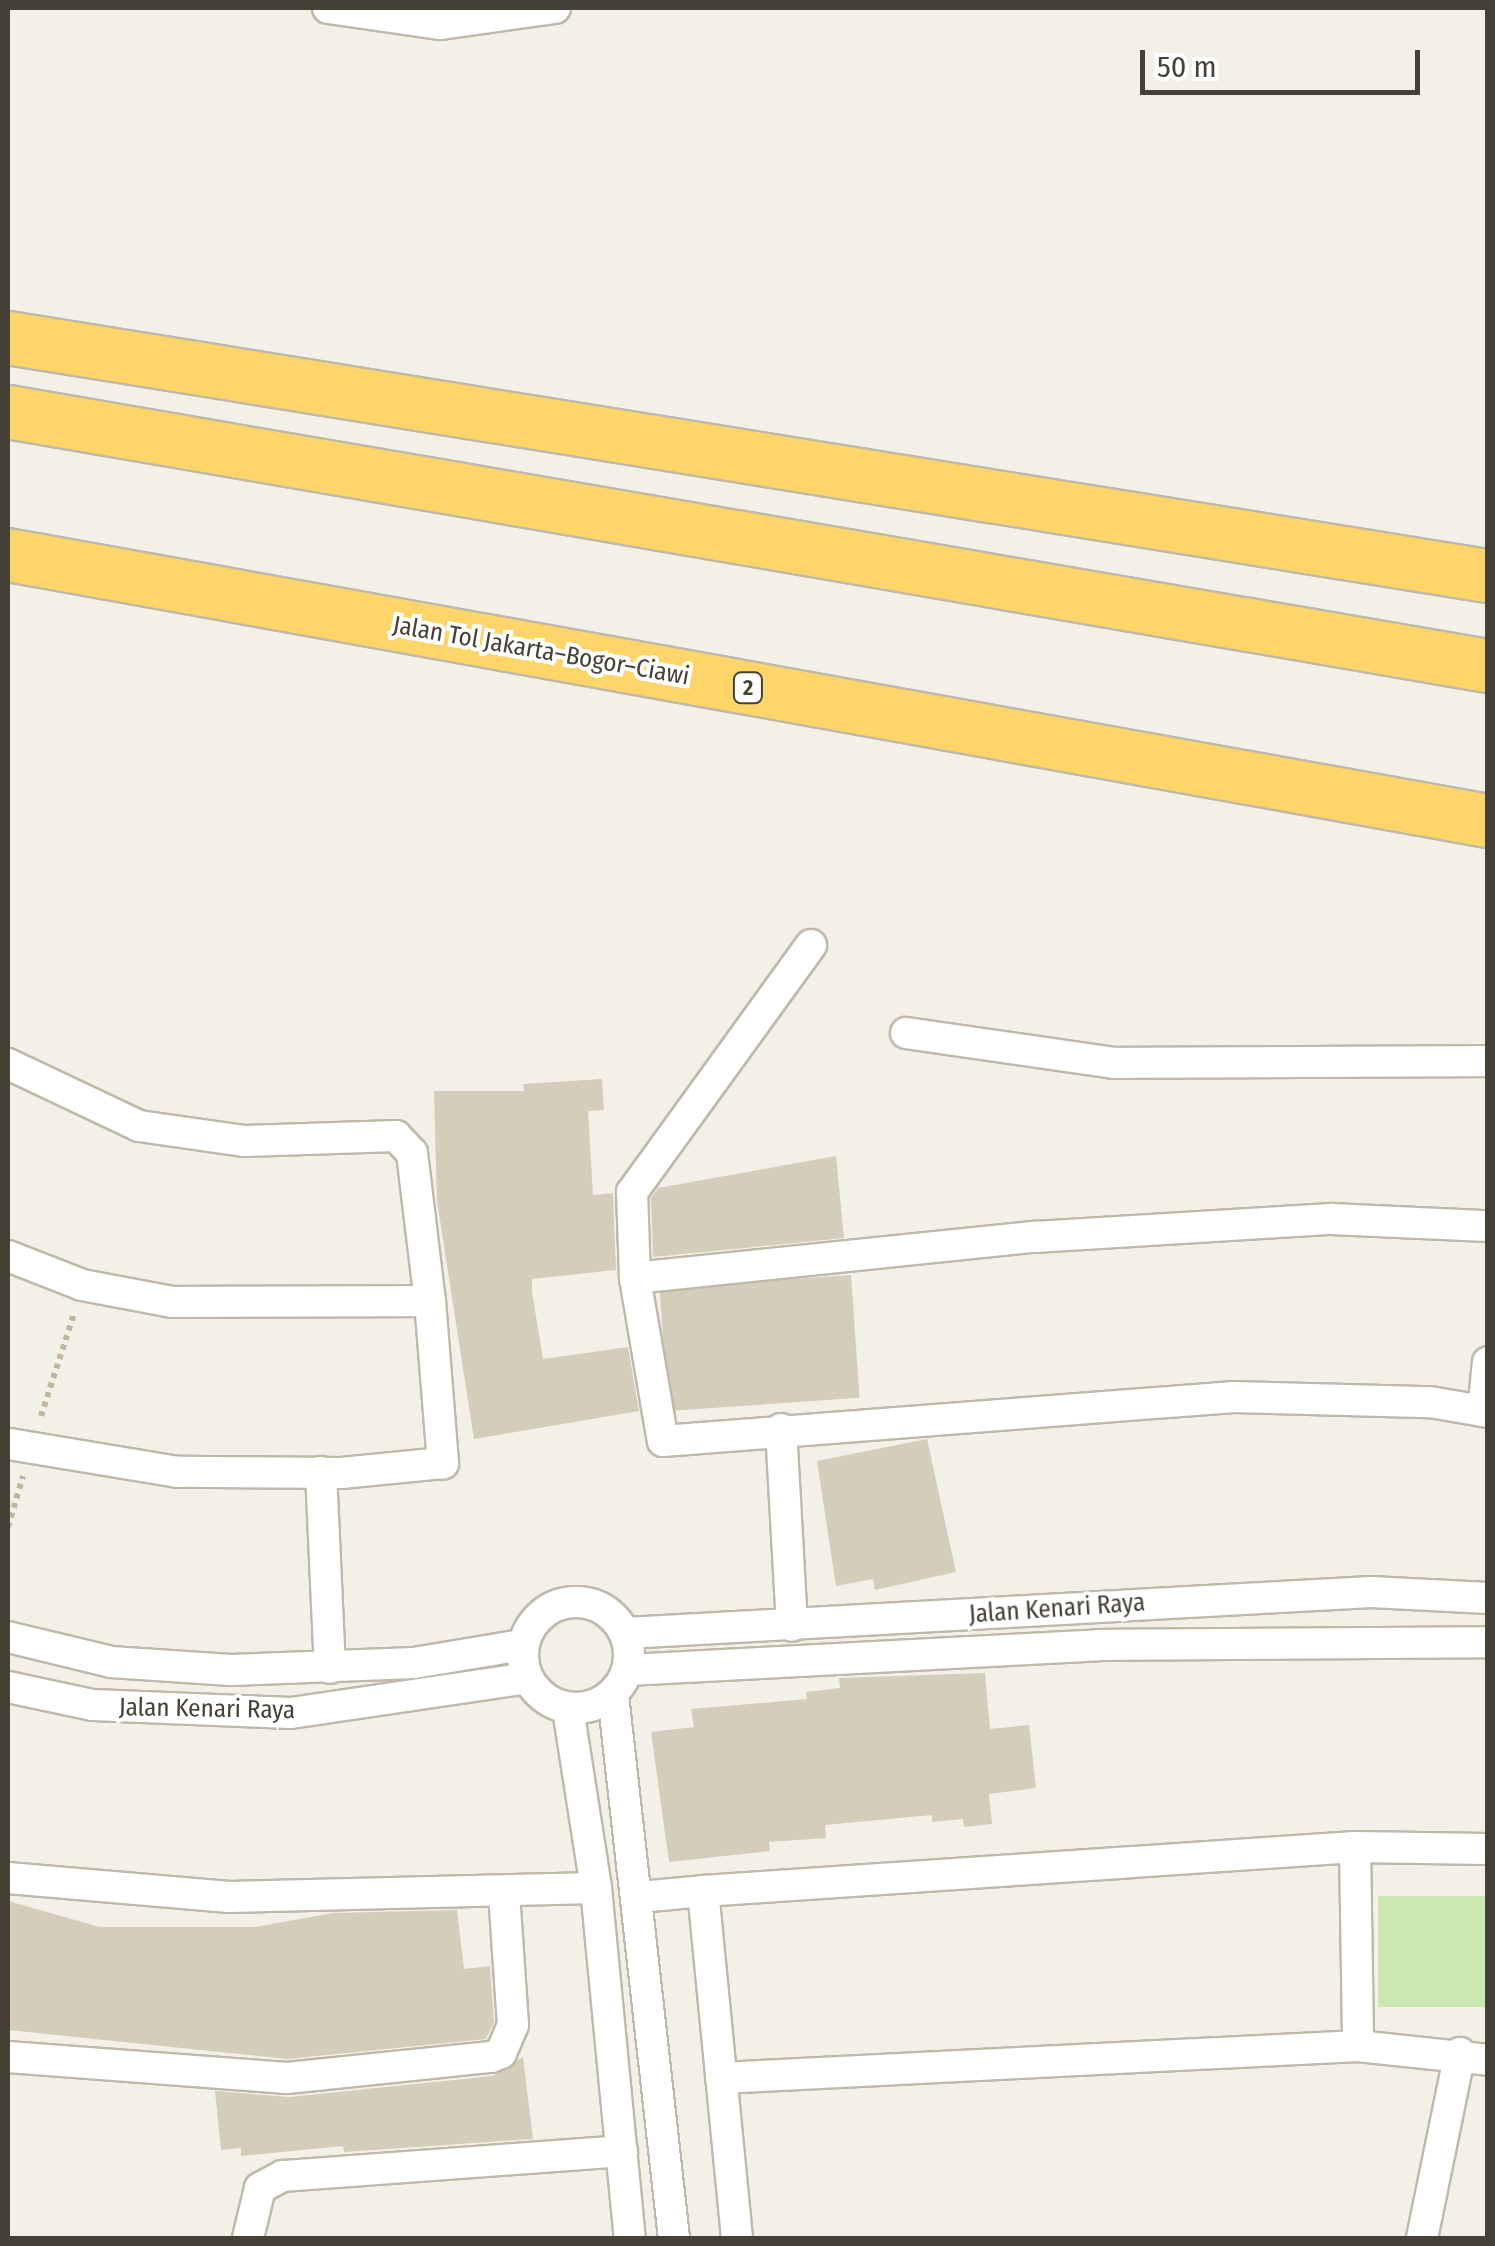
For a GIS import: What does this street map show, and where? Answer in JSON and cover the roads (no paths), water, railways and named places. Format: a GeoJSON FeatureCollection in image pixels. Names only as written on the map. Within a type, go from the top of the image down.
{"type":"FeatureCollection","features":[{"type":"Feature","properties":{"kind":"highway"},"geometry":{"type":"LineString","coordinates":[[8,338],[1488,576]]}},
{"type":"Feature","properties":{"kind":"highway"},"geometry":{"type":"LineString","coordinates":[[8,412],[1488,666]]}},
{"type":"Feature","properties":{"kind":"highway","name":"Jalan Tol Jakarta–Bogor–Ciawi"},"geometry":{"type":"LineString","coordinates":[[8,556],[1488,820]]}},
{"type":"Feature","properties":{"kind":"street"},"geometry":{"type":"LineString","coordinates":[[328,8],[441,24],[556,8]]}},
{"type":"Feature","properties":{"kind":"street"},"geometry":{"type":"LineString","coordinates":[[812,945],[638,1176],[630,1208],[635,1278],[663,1440],[1234,1397],[1430,1402],[1485,1411],[1488,1362]]}},
{"type":"Feature","properties":{"kind":"street"},"geometry":{"type":"LineString","coordinates":[[906,1034],[1113,1063],[1488,1061]]}},
{"type":"Feature","properties":{"kind":"street"},"geometry":{"type":"LineString","coordinates":[[8,1064],[139,1126],[244,1141],[396,1136],[412,1153],[430,1300],[443,1462],[320,1472],[178,1472],[19,1448]]}},
{"type":"Feature","properties":{"kind":"street"},"geometry":{"type":"LineString","coordinates":[[635,1278],[1035,1237],[1332,1219],[1488,1226]]}},
{"type":"Feature","properties":{"kind":"street"},"geometry":{"type":"LineString","coordinates":[[8,1256],[82,1285],[172,1302],[430,1300]]}},
{"type":"Feature","properties":{"kind":"street"},"geometry":{"type":"LineString","coordinates":[[781,1429],[792,1626]]}},
{"type":"Feature","properties":{"kind":"street"},"geometry":{"type":"LineString","coordinates":[[320,1472],[330,1668]]}},
{"type":"Feature","properties":{"kind":"street","name":"Jalan Kenari Raya"},"geometry":{"type":"LineString","coordinates":[[626,1633],[1371,1592],[1488,1598]]}},
{"type":"Feature","properties":{"kind":"street"},"geometry":{"type":"LineString","coordinates":[[621,1682],[568,1709],[544,1699],[527,1678],[522,1645],[539,1615],[569,1600],[603,1608],[626,1633],[621,1682],[674,2238]]}},
{"type":"Feature","properties":{"kind":"street","name":"Jalan Kenari Raya"},"geometry":{"type":"LineString","coordinates":[[8,1637],[111,1662],[330,1668],[522,1645]]}},
{"type":"Feature","properties":{"kind":"street","name":"Jalan Kenari Raya"},"geometry":{"type":"LineString","coordinates":[[621,1682],[1099,1645],[1488,1642]]}},
{"type":"Feature","properties":{"kind":"street","name":"Jalan Kenari Raya"},"geometry":{"type":"LineString","coordinates":[[8,1687],[93,1705],[291,1714],[527,1678]]}},
{"type":"Feature","properties":{"kind":"street"},"geometry":{"type":"LineString","coordinates":[[568,1709],[596,1888],[630,2238]]}},
{"type":"Feature","properties":{"kind":"street"},"geometry":{"type":"LineString","coordinates":[[640,1897],[1356,1847],[1487,1845]]}},
{"type":"Feature","properties":{"kind":"street"},"geometry":{"type":"LineString","coordinates":[[1356,1847],[1358,2046]]}},
{"type":"Feature","properties":{"kind":"street"},"geometry":{"type":"LineString","coordinates":[[8,1878],[229,1897],[596,1888]]}},
{"type":"Feature","properties":{"kind":"street"},"geometry":{"type":"LineString","coordinates":[[703,1891],[736,2238]]}},
{"type":"Feature","properties":{"kind":"street"},"geometry":{"type":"LineString","coordinates":[[8,2058],[288,2078],[492,2057],[501,2053],[513,2025],[504,1892]]}},
{"type":"Feature","properties":{"kind":"street"},"geometry":{"type":"LineString","coordinates":[[722,2078],[1358,2046],[1474,2056],[1422,2238]]}},
{"type":"Feature","properties":{"kind":"street"},"geometry":{"type":"LineString","coordinates":[[248,2238],[260,2188],[283,2176],[622,2151]]}}]}
